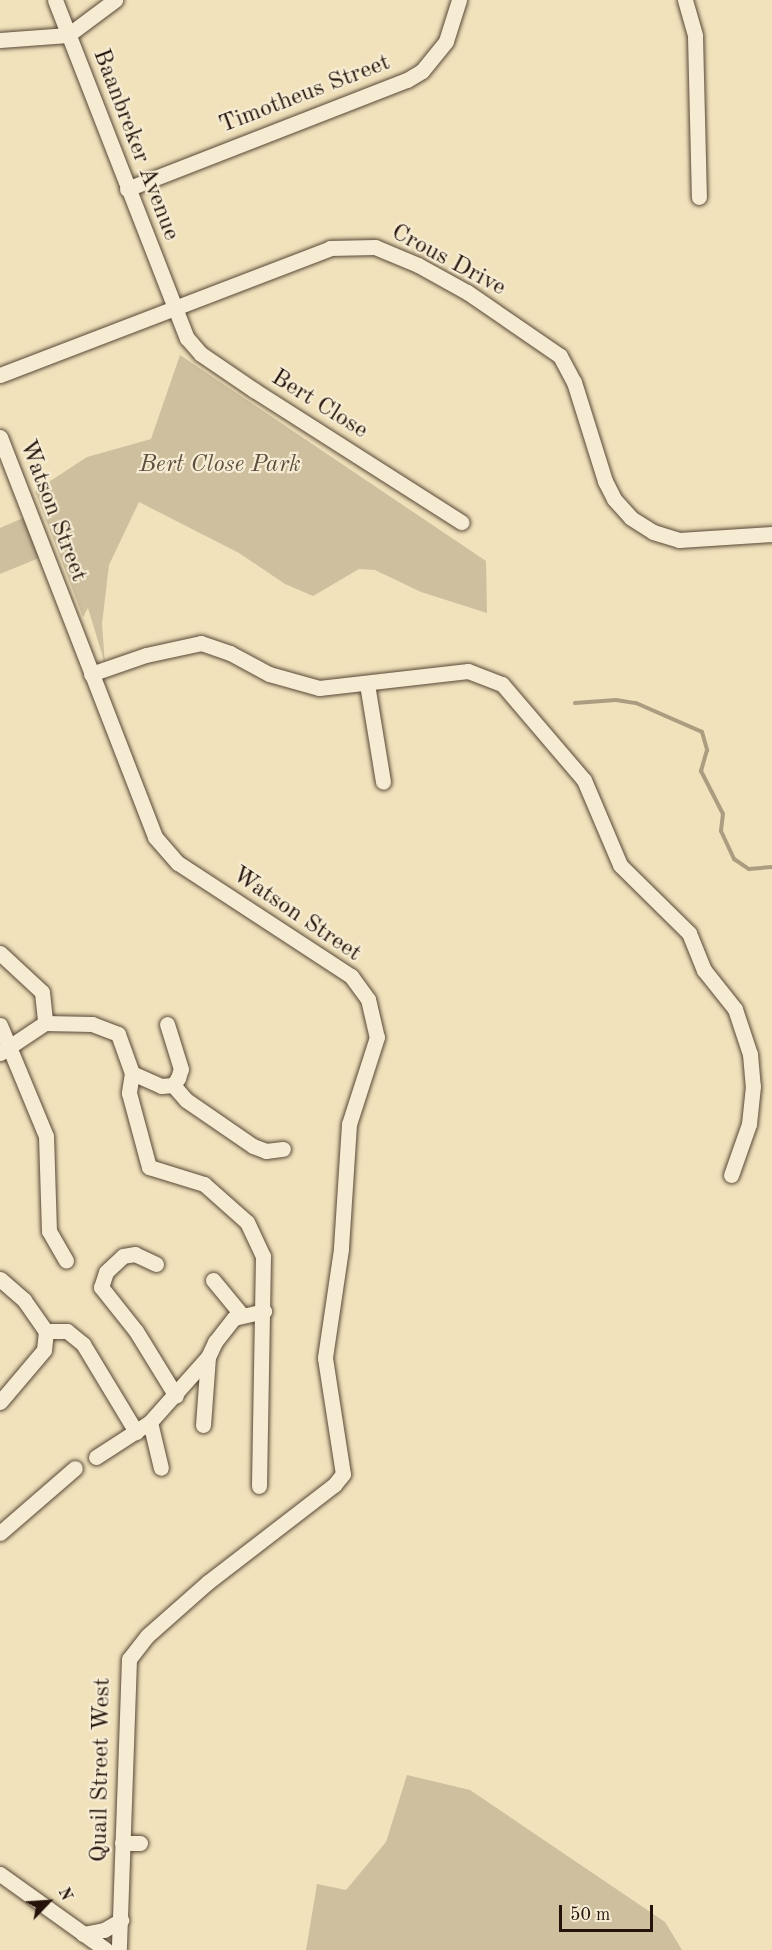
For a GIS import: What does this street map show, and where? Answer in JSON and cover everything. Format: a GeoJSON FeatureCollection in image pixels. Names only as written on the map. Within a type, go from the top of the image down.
{"type":"FeatureCollection","features":[{"type":"Feature","properties":{"kind":"street","name":"Baanbreker Avenue"},"geometry":{"type":"LineString","coordinates":[[55,0],[174,307]]}},
{"type":"Feature","properties":{"kind":"street"},"geometry":{"type":"LineString","coordinates":[[0,40],[68,35],[115,0]]}},
{"type":"Feature","properties":{"kind":"street","name":"Timotheus Street"},"geometry":{"type":"LineString","coordinates":[[127,189],[407,80],[422,71],[446,41],[459,0]]}},
{"type":"Feature","properties":{"kind":"street"},"geometry":{"type":"LineString","coordinates":[[685,0],[695,36],[699,197]]}},
{"type":"Feature","properties":{"kind":"street","name":"Crous Drive"},"geometry":{"type":"LineString","coordinates":[[0,375],[330,248],[363,246],[389,251],[467,292],[560,356],[574,382],[605,481],[614,499],[631,518],[652,532],[679,540],[772,534]]}},
{"type":"Feature","properties":{"kind":"street","name":"Bert Close"},"geometry":{"type":"LineString","coordinates":[[174,307],[180,328],[201,354],[461,522]]}},
{"type":"Feature","properties":{"kind":"street","name":"Watson Street"},"geometry":{"type":"LineString","coordinates":[[0,436],[144,815],[165,851],[351,976],[364,992],[372,1011],[377,1037],[350,1124],[341,1249],[325,1358],[343,1474]]}},
{"type":"Feature","properties":{"kind":"street"},"geometry":{"type":"LineString","coordinates":[[91,674],[146,655],[201,643],[291,682],[319,688],[367,684],[451,672],[487,676],[514,697],[584,780],[620,865],[689,933],[704,970],[731,1002],[739,1019],[750,1054],[752,1105],[730,1175]]}},
{"type":"Feature","properties":{"kind":"street"},"geometry":{"type":"LineString","coordinates":[[367,684],[383,782]]}},
{"type":"Feature","properties":{"kind":"street"},"geometry":{"type":"LineString","coordinates":[[0,953],[42,992],[45,1023]]}},
{"type":"Feature","properties":{"kind":"street"},"geometry":{"type":"LineString","coordinates":[[5,1048],[45,1023],[92,1024],[111,1029],[122,1039],[132,1073],[129,1093],[146,1161],[156,1172],[204,1184],[247,1222],[263,1256],[264,1311],[257,1413],[259,1486]]}},
{"type":"Feature","properties":{"kind":"street"},"geometry":{"type":"LineString","coordinates":[[167,1024],[181,1069],[173,1085]]}},
{"type":"Feature","properties":{"kind":"street"},"geometry":{"type":"LineString","coordinates":[[0,1025],[5,1048],[46,1136],[49,1231],[66,1261]]}},
{"type":"Feature","properties":{"kind":"street"},"geometry":{"type":"LineString","coordinates":[[132,1073],[153,1085],[173,1085],[186,1100],[253,1146],[266,1151],[283,1149]]}},
{"type":"Feature","properties":{"kind":"street"},"geometry":{"type":"LineString","coordinates":[[156,1264],[135,1254],[123,1256],[106,1272],[100,1287],[136,1331],[176,1396]]}},
{"type":"Feature","properties":{"kind":"street"},"geometry":{"type":"LineString","coordinates":[[0,1279],[24,1300],[46,1331],[44,1350],[0,1402]]}},
{"type":"Feature","properties":{"kind":"street"},"geometry":{"type":"LineString","coordinates":[[213,1280],[242,1314]]}},
{"type":"Feature","properties":{"kind":"street"},"geometry":{"type":"LineString","coordinates":[[96,1457],[150,1422],[176,1396],[208,1357],[228,1323],[242,1314],[264,1311]]}},
{"type":"Feature","properties":{"kind":"street"},"geometry":{"type":"LineString","coordinates":[[46,1331],[67,1331],[83,1344],[136,1432]]}},
{"type":"Feature","properties":{"kind":"street"},"geometry":{"type":"LineString","coordinates":[[203,1425],[208,1357]]}},
{"type":"Feature","properties":{"kind":"street"},"geometry":{"type":"LineString","coordinates":[[150,1422],[161,1468]]}},
{"type":"Feature","properties":{"kind":"street"},"geometry":{"type":"LineString","coordinates":[[0,1533],[75,1468]]}},
{"type":"Feature","properties":{"kind":"street","name":"Quail Street West"},"geometry":{"type":"LineString","coordinates":[[119,1950],[129,1659],[147,1636],[208,1582],[334,1485],[343,1474]]}},
{"type":"Feature","properties":{"kind":"street"},"geometry":{"type":"LineString","coordinates":[[122,1843],[140,1843]]}},
{"type":"Feature","properties":{"kind":"street"},"geometry":{"type":"LineString","coordinates":[[0,1874],[106,1950]]}},
{"type":"Feature","properties":{"kind":"street"},"geometry":{"type":"LineString","coordinates":[[83,1934],[104,1930],[121,1920]]}},
{"type":"Feature","properties":{"kind":"green space","name":"Bert Close Park"},"geometry":{"type":"Polygon","coordinates":[[[180,355],[486,561],[487,613],[421,592],[375,570],[359,569],[313,596],[285,584],[239,553],[139,502],[109,565],[102,624],[105,664],[88,608],[83,617],[35,491],[87,457],[151,439],[180,355]]]}},
{"type":"Feature","properties":{"kind":"green space"},"geometry":{"type":"Polygon","coordinates":[[[23,518],[39,558],[0,574],[0,528],[23,518]]]}},
{"type":"Feature","properties":{"kind":"green space"},"geometry":{"type":"Polygon","coordinates":[[[407,1775],[470,1790],[665,1922],[682,1950],[306,1950],[317,1884],[346,1890],[386,1842],[407,1775]]]}},
{"type":"Feature","properties":{"kind":"waterway"},"geometry":{"type":"LineString","coordinates":[[575,703],[616,700],[636,703],[702,732],[707,750],[701,771],[723,814],[721,831],[734,859],[749,869],[772,867]]}}]}
